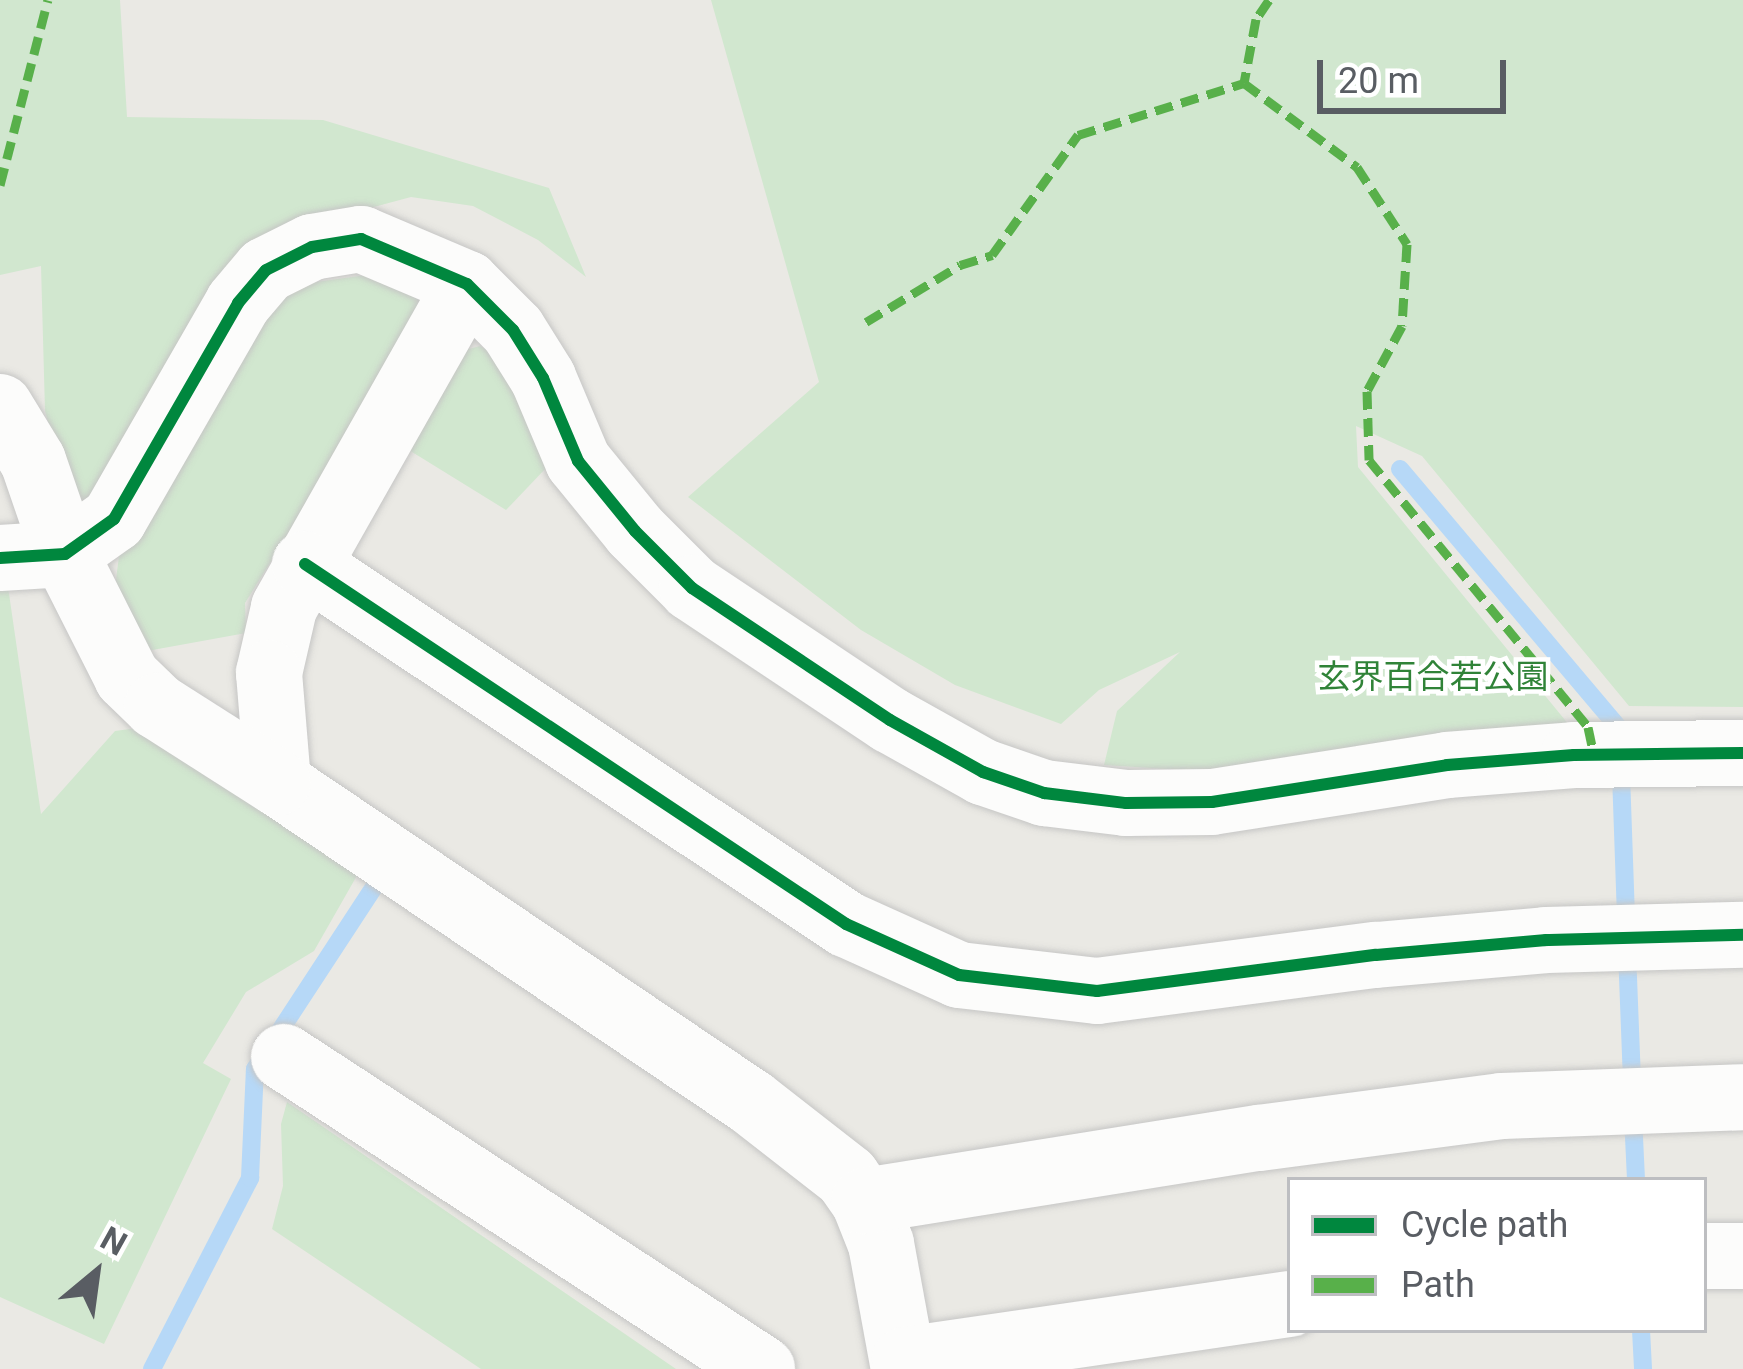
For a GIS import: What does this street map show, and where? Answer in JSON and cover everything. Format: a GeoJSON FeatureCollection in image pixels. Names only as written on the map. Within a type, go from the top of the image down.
{"type":"FeatureCollection","features":[{"type":"Feature","properties":{"kind":"street"},"geometry":{"type":"LineString","coordinates":[[0,558],[65,554],[114,519],[238,303],[266,270],[312,247],[361,239],[467,284],[523,346],[543,378],[578,461],[634,531],[692,588],[890,720],[983,772],[1044,793],[1212,802],[1447,765],[1574,755],[1743,753]]}},
{"type":"Feature","properties":{"kind":"street"},"geometry":{"type":"LineString","coordinates":[[278,782],[269,673],[284,608],[467,284]]}},
{"type":"Feature","properties":{"kind":"street"},"geometry":{"type":"LineString","coordinates":[[0,407],[33,460],[65,554],[127,677],[157,706],[278,782],[751,1102],[847,1177],[864,1201],[881,1244],[904,1365],[1287,1304]]}},
{"type":"Feature","properties":{"kind":"street"},"geometry":{"type":"LineString","coordinates":[[305,564],[846,924],[959,975],[1097,992],[1483,946],[1590,937],[1743,935]]}},
{"type":"Feature","properties":{"kind":"street"},"geometry":{"type":"LineString","coordinates":[[284,1058],[762,1369]]}},
{"type":"Feature","properties":{"kind":"street"},"geometry":{"type":"LineString","coordinates":[[864,1201],[1259,1138],[1502,1106],[1743,1097]]}},
{"type":"Feature","properties":{"kind":"street"},"geometry":{"type":"LineString","coordinates":[[1707,1256],[1743,1256]]}},
{"type":"Feature","properties":{"kind":"green space"},"geometry":{"type":"Polygon","coordinates":[[[0,0],[120,0],[127,117],[323,120],[549,188],[586,277],[538,240],[473,206],[411,197],[370,208],[346,223],[84,516],[57,457],[45,411],[41,266],[0,275],[0,0]]]}},
{"type":"Feature","properties":{"kind":"green space","name":"玄界百合若公園"},"geometry":{"type":"Polygon","coordinates":[[[711,0],[1743,0],[1743,707],[1629,706],[1422,456],[1356,426],[1358,467],[1574,731],[1212,772],[1104,765],[1117,711],[1180,652],[1099,690],[1061,724],[955,685],[861,630],[688,497],[819,382],[711,0]]]}},
{"type":"Feature","properties":{"kind":"green space"},"geometry":{"type":"Polygon","coordinates":[[[381,273],[435,299],[245,603],[246,633],[147,651],[113,603],[119,556],[271,304],[301,284],[381,273]]]}},
{"type":"Feature","properties":{"kind":"green space"},"geometry":{"type":"Polygon","coordinates":[[[480,346],[499,356],[547,467],[506,510],[404,447],[465,350],[480,346]]]}},
{"type":"Feature","properties":{"kind":"green space"},"geometry":{"type":"Polygon","coordinates":[[[0,576],[7,580],[41,814],[115,731],[152,726],[363,865],[314,951],[246,992],[203,1063],[231,1079],[104,1344],[0,1297],[0,576]]]}},
{"type":"Feature","properties":{"kind":"green space"},"geometry":{"type":"Polygon","coordinates":[[[287,1102],[676,1369],[481,1369],[272,1229],[283,1186],[281,1124],[287,1102]]]}},
{"type":"Feature","properties":{"kind":"waterway"},"geometry":{"type":"LineString","coordinates":[[1400,469],[1620,729]]}},
{"type":"Feature","properties":{"kind":"waterway"},"geometry":{"type":"LineString","coordinates":[[1621,774],[1626,919]]}},
{"type":"Feature","properties":{"kind":"waterway"},"geometry":{"type":"LineString","coordinates":[[152,1369],[250,1178],[255,1069],[378,881]]}},
{"type":"Feature","properties":{"kind":"waterway"},"geometry":{"type":"LineString","coordinates":[[1627,951],[1632,1079]]}},
{"type":"Feature","properties":{"kind":"waterway"},"geometry":{"type":"LineString","coordinates":[[1633,1116],[1636,1177]]}},
{"type":"Feature","properties":{"kind":"waterway"},"geometry":{"type":"LineString","coordinates":[[1641,1333],[1643,1369]]}},
{"type":"Feature","properties":{"kind":"marked path"},"geometry":{"type":"LineString","coordinates":[[0,185],[48,0]]}},
{"type":"Feature","properties":{"kind":"marked path"},"geometry":{"type":"LineString","coordinates":[[1269,0],[1256,19],[1244,83],[1357,167],[1407,244],[1402,326],[1367,391],[1369,460],[1588,727],[1594,755]]}},
{"type":"Feature","properties":{"kind":"marked path"},"geometry":{"type":"LineString","coordinates":[[866,322],[960,265],[992,255],[1078,135],[1244,83]]}},
{"type":"Feature","properties":{"kind":"cycle path"},"geometry":{"type":"LineString","coordinates":[[0,558],[65,554],[114,519],[238,303],[266,270],[312,247],[361,239],[467,284],[513,330],[543,378],[578,461],[635,531],[692,588],[890,720],[983,772],[1044,793],[1126,803],[1212,802],[1447,765],[1574,755],[1743,753]]}},
{"type":"Feature","properties":{"kind":"cycle path"},"geometry":{"type":"LineString","coordinates":[[305,564],[846,924],[959,975],[1097,991],[1376,955],[1546,940],[1743,935]]}}]}
